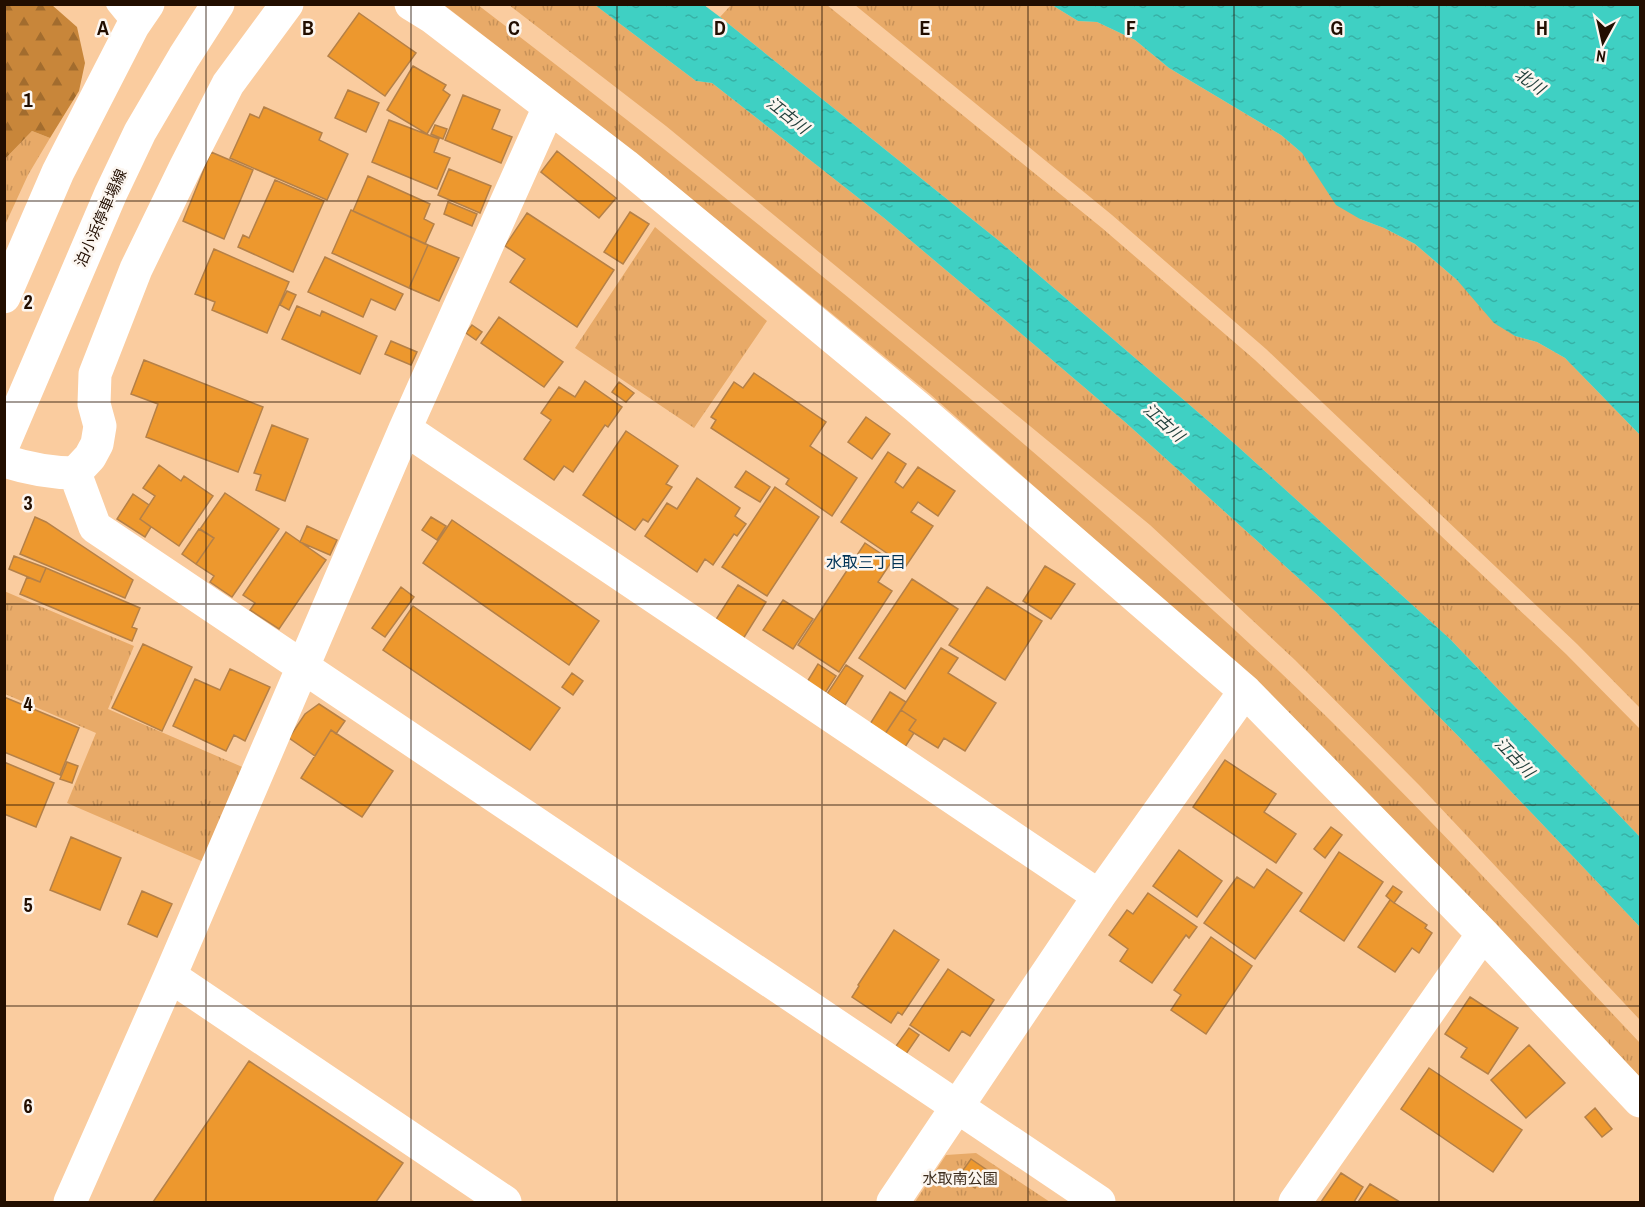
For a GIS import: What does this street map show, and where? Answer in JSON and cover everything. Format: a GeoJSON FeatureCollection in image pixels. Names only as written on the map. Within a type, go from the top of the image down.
{"type":"FeatureCollection","features":[{"type":"Feature","properties":{"kind":"street","name":"泊小浜停車場線"},"geometry":{"type":"LineString","coordinates":[[4,442],[111,193],[141,132],[184,57],[218,4]]}},
{"type":"Feature","properties":{"kind":"street"},"geometry":{"type":"LineString","coordinates":[[4,460],[28,469],[49,473],[75,473],[90,457],[97,444],[100,426],[94,404],[95,374],[136,269],[184,168],[228,84],[287,4]]}},
{"type":"Feature","properties":{"kind":"street"},"geometry":{"type":"LineString","coordinates":[[411,4],[432,17],[625,165],[917,407],[1245,691],[1483,934],[1641,1101]]}},
{"type":"Feature","properties":{"kind":"street"},"geometry":{"type":"LineString","coordinates":[[4,297],[58,172],[132,12]]}},
{"type":"Feature","properties":{"kind":"street"},"geometry":{"type":"LineString","coordinates":[[70,1203],[405,429],[549,107]]}},
{"type":"Feature","properties":{"kind":"street"},"geometry":{"type":"LineString","coordinates":[[405,429],[1099,896]]}},
{"type":"Feature","properties":{"kind":"street"},"geometry":{"type":"LineString","coordinates":[[75,473],[95,527],[1099,1203]]}},
{"type":"Feature","properties":{"kind":"street"},"geometry":{"type":"LineString","coordinates":[[893,1203],[1099,896],[1245,691]]}},
{"type":"Feature","properties":{"kind":"street"},"geometry":{"type":"LineString","coordinates":[[1295,1203],[1483,934]]}},
{"type":"Feature","properties":{"kind":"street"},"geometry":{"type":"LineString","coordinates":[[170,976],[505,1203]]}},
{"type":"Feature","properties":{"kind":"green space"},"geometry":{"type":"Polygon","coordinates":[[[5,4],[52,5],[77,27],[85,63],[79,91],[50,138],[32,131],[5,159],[5,4]]]}},
{"type":"Feature","properties":{"kind":"green space"},"geometry":{"type":"Polygon","coordinates":[[[444,5],[478,5],[612,108],[939,373],[1178,578],[1280,672],[1372,762],[1640,1043],[1640,1077],[1494,924],[1254,681],[930,394],[639,156],[444,5]]]}},
{"type":"Feature","properties":{"kind":"green space"},"geometry":{"type":"Polygon","coordinates":[[[509,5],[595,5],[696,81],[712,83],[884,218],[1125,422],[1336,612],[1463,741],[1640,927],[1640,1020],[1420,786],[1295,660],[1150,525],[666,126],[509,5]]]}},
{"type":"Feature","properties":{"kind":"green space"},"geometry":{"type":"Polygon","coordinates":[[[731,5],[827,5],[1102,228],[1255,360],[1566,654],[1640,729],[1640,837],[1450,639],[1235,444],[998,240],[720,17],[731,5]]]}},
{"type":"Feature","properties":{"kind":"green space"},"geometry":{"type":"Polygon","coordinates":[[[855,5],[1052,5],[1078,21],[1097,22],[1135,40],[1169,68],[1281,135],[1302,153],[1320,178],[1360,219],[1415,244],[1457,280],[1515,336],[1537,342],[1565,358],[1640,435],[1640,708],[1577,644],[1266,349],[1112,215],[855,5]]]}},
{"type":"Feature","properties":{"kind":"green space"},"geometry":{"type":"Polygon","coordinates":[[[32,131],[50,138],[28,175],[5,225],[5,159],[32,131]]]}},
{"type":"Feature","properties":{"kind":"green space"},"geometry":{"type":"Polygon","coordinates":[[[655,227],[767,321],[694,428],[575,348],[655,227]]]}},
{"type":"Feature","properties":{"kind":"green space"},"geometry":{"type":"Polygon","coordinates":[[[4,591],[134,646],[108,709],[247,769],[206,863],[67,803],[96,733],[5,694],[4,591]]]}},
{"type":"Feature","properties":{"kind":"green space","name":"水取南公園"},"geometry":{"type":"Polygon","coordinates":[[[976,1153],[1050,1202],[915,1202],[946,1155],[976,1153]]]}},
{"type":"Feature","properties":{"kind":"water","name":"江古川"},"geometry":{"type":"Polygon","coordinates":[[[595,5],[704,5],[998,240],[1235,444],[1450,639],[1640,837],[1640,927],[1463,741],[1336,612],[1125,422],[884,218],[712,83],[696,81],[595,5]]]}},
{"type":"Feature","properties":{"kind":"water","name":"北川"},"geometry":{"type":"Polygon","coordinates":[[[1052,5],[1640,5],[1640,435],[1565,358],[1537,342],[1515,336],[1494,323],[1457,280],[1415,244],[1360,219],[1336,205],[1302,153],[1281,135],[1169,68],[1135,40],[1097,22],[1078,21],[1052,5]]]}},
{"type":"Feature","properties":{"kind":"building"},"geometry":{"type":"Polygon","coordinates":[[[359,13],[416,53],[385,96],[328,56],[359,13]]]}},
{"type":"Feature","properties":{"kind":"building"},"geometry":{"type":"Polygon","coordinates":[[[413,66],[446,85],[443,90],[450,95],[427,134],[387,110],[413,66]]]}},
{"type":"Feature","properties":{"kind":"building"},"geometry":{"type":"Polygon","coordinates":[[[348,90],[379,103],[366,132],[335,118],[348,90]]]}},
{"type":"Feature","properties":{"kind":"building"},"geometry":{"type":"Polygon","coordinates":[[[463,95],[500,110],[492,129],[512,137],[501,163],[445,140],[463,95]]]}},
{"type":"Feature","properties":{"kind":"building"},"geometry":{"type":"Polygon","coordinates":[[[264,107],[322,133],[319,140],[348,154],[327,200],[230,158],[250,114],[259,118],[264,107]]]}},
{"type":"Feature","properties":{"kind":"building"},"geometry":{"type":"Polygon","coordinates":[[[389,120],[439,139],[434,152],[450,158],[437,189],[372,162],[389,120]]]}},
{"type":"Feature","properties":{"kind":"building"},"geometry":{"type":"Polygon","coordinates":[[[435,125],[447,129],[443,139],[431,134],[435,125]]]}},
{"type":"Feature","properties":{"kind":"building"},"geometry":{"type":"Polygon","coordinates":[[[557,151],[616,198],[599,218],[541,172],[557,151]]]}},
{"type":"Feature","properties":{"kind":"building"},"geometry":{"type":"Polygon","coordinates":[[[211,152],[253,170],[224,239],[183,221],[211,152]]]}},
{"type":"Feature","properties":{"kind":"building"},"geometry":{"type":"Polygon","coordinates":[[[449,169],[491,186],[480,213],[438,195],[449,169]]]}},
{"type":"Feature","properties":{"kind":"building"},"geometry":{"type":"Polygon","coordinates":[[[368,176],[430,204],[424,219],[434,224],[425,244],[353,211],[368,176]]]}},
{"type":"Feature","properties":{"kind":"building"},"geometry":{"type":"Polygon","coordinates":[[[275,180],[324,201],[293,272],[238,247],[243,235],[249,238],[275,180]]]}},
{"type":"Feature","properties":{"kind":"building"},"geometry":{"type":"Polygon","coordinates":[[[448,202],[477,214],[472,226],[444,214],[448,202]]]}},
{"type":"Feature","properties":{"kind":"building"},"geometry":{"type":"Polygon","coordinates":[[[351,210],[428,245],[409,288],[332,253],[351,210]]]}},
{"type":"Feature","properties":{"kind":"building"},"geometry":{"type":"Polygon","coordinates":[[[630,212],[649,224],[623,264],[604,252],[630,212]]]}},
{"type":"Feature","properties":{"kind":"building"},"geometry":{"type":"Polygon","coordinates":[[[527,213],[614,270],[577,327],[510,282],[525,259],[505,246],[527,213]]]}},
{"type":"Feature","properties":{"kind":"building"},"geometry":{"type":"Polygon","coordinates":[[[428,245],[459,258],[439,301],[409,288],[428,245]]]}},
{"type":"Feature","properties":{"kind":"building"},"geometry":{"type":"Polygon","coordinates":[[[214,249],[289,282],[267,333],[212,310],[215,302],[195,294],[214,249]]]}},
{"type":"Feature","properties":{"kind":"building"},"geometry":{"type":"Polygon","coordinates":[[[325,257],[403,294],[395,310],[371,299],[363,317],[308,292],[325,257]]]}},
{"type":"Feature","properties":{"kind":"building"},"geometry":{"type":"Polygon","coordinates":[[[287,291],[296,295],[289,310],[280,305],[287,291]]]}},
{"type":"Feature","properties":{"kind":"building"},"geometry":{"type":"Polygon","coordinates":[[[297,306],[320,316],[322,311],[377,336],[360,374],[282,339],[297,306]]]}},
{"type":"Feature","properties":{"kind":"building"},"geometry":{"type":"Polygon","coordinates":[[[499,317],[563,362],[544,387],[481,343],[499,317]]]}},
{"type":"Feature","properties":{"kind":"building"},"geometry":{"type":"Polygon","coordinates":[[[472,325],[482,332],[476,340],[466,333],[472,325]]]}},
{"type":"Feature","properties":{"kind":"building"},"geometry":{"type":"Polygon","coordinates":[[[391,341],[417,352],[411,365],[385,354],[391,341]]]}},
{"type":"Feature","properties":{"kind":"building"},"geometry":{"type":"Polygon","coordinates":[[[144,360],[263,407],[238,472],[146,437],[158,404],[131,394],[144,360]]]}},
{"type":"Feature","properties":{"kind":"building"},"geometry":{"type":"Polygon","coordinates":[[[754,373],[826,422],[810,446],[857,478],[832,516],[786,484],[789,479],[711,428],[716,420],[711,417],[734,382],[743,388],[754,373]]]}},
{"type":"Feature","properties":{"kind":"building"},"geometry":{"type":"Polygon","coordinates":[[[585,381],[622,407],[608,427],[605,425],[573,472],[564,466],[554,480],[524,459],[551,420],[541,413],[559,387],[575,397],[585,381]]]}},
{"type":"Feature","properties":{"kind":"building"},"geometry":{"type":"Polygon","coordinates":[[[619,382],[634,393],[626,402],[612,392],[619,382]]]}},
{"type":"Feature","properties":{"kind":"building"},"geometry":{"type":"Polygon","coordinates":[[[866,417],[890,434],[872,459],[848,442],[866,417]]]}},
{"type":"Feature","properties":{"kind":"building"},"geometry":{"type":"Polygon","coordinates":[[[272,425],[308,439],[285,501],[256,490],[261,475],[254,473],[272,425]]]}},
{"type":"Feature","properties":{"kind":"building"},"geometry":{"type":"Polygon","coordinates":[[[626,431],[678,466],[666,484],[672,487],[648,522],[643,519],[635,530],[583,495],[626,431]]]}},
{"type":"Feature","properties":{"kind":"building"},"geometry":{"type":"Polygon","coordinates":[[[888,452],[906,464],[895,482],[903,488],[918,467],[955,491],[938,516],[918,502],[911,512],[933,526],[906,566],[841,522],[888,452]]]}},
{"type":"Feature","properties":{"kind":"building"},"geometry":{"type":"Polygon","coordinates":[[[159,465],[181,481],[184,476],[213,496],[179,546],[140,519],[155,496],[143,488],[159,465]]]}},
{"type":"Feature","properties":{"kind":"building"},"geometry":{"type":"Polygon","coordinates":[[[746,471],[770,487],[760,502],[735,487],[746,471]]]}},
{"type":"Feature","properties":{"kind":"building"},"geometry":{"type":"Polygon","coordinates":[[[697,478],[740,508],[735,516],[746,524],[737,536],[734,534],[713,565],[705,559],[697,572],[645,536],[667,503],[677,509],[697,478]]]}},
{"type":"Feature","properties":{"kind":"building"},"geometry":{"type":"Polygon","coordinates":[[[775,487],[819,517],[767,596],[722,567],[775,487]]]}},
{"type":"Feature","properties":{"kind":"building"},"geometry":{"type":"Polygon","coordinates":[[[225,493],[279,529],[232,597],[210,582],[214,576],[196,564],[214,538],[200,529],[225,493]]]}},
{"type":"Feature","properties":{"kind":"building"},"geometry":{"type":"Polygon","coordinates":[[[133,494],[149,505],[140,519],[151,527],[145,537],[117,519],[133,494]]]}},
{"type":"Feature","properties":{"kind":"building"},"geometry":{"type":"Polygon","coordinates":[[[35,517],[133,580],[125,598],[20,554],[35,517]]]}},
{"type":"Feature","properties":{"kind":"building"},"geometry":{"type":"Polygon","coordinates":[[[431,517],[446,526],[437,540],[422,530],[431,517]]]}},
{"type":"Feature","properties":{"kind":"building"},"geometry":{"type":"Polygon","coordinates":[[[452,520],[599,621],[569,665],[423,563],[452,520]]]}},
{"type":"Feature","properties":{"kind":"building"},"geometry":{"type":"Polygon","coordinates":[[[307,526],[337,540],[330,555],[300,542],[307,526]]]}},
{"type":"Feature","properties":{"kind":"building"},"geometry":{"type":"Polygon","coordinates":[[[199,529],[214,538],[196,564],[182,554],[199,529]]]}},
{"type":"Feature","properties":{"kind":"building"},"geometry":{"type":"Polygon","coordinates":[[[286,532],[326,560],[279,629],[250,610],[255,603],[243,595],[286,532]]]}},
{"type":"Feature","properties":{"kind":"building"},"geometry":{"type":"Polygon","coordinates":[[[865,543],[892,561],[878,582],[892,591],[839,672],[798,645],[865,543]]]}},
{"type":"Feature","properties":{"kind":"building"},"geometry":{"type":"Polygon","coordinates":[[[14,556],[46,568],[40,582],[9,569],[14,556]]]}},
{"type":"Feature","properties":{"kind":"building"},"geometry":{"type":"Polygon","coordinates":[[[1045,566],[1075,584],[1051,619],[1023,601],[1045,566]]]}},
{"type":"Feature","properties":{"kind":"building"},"geometry":{"type":"Polygon","coordinates":[[[46,568],[140,608],[132,627],[137,629],[132,641],[20,594],[27,577],[40,582],[46,568]]]}},
{"type":"Feature","properties":{"kind":"building"},"geometry":{"type":"Polygon","coordinates":[[[912,579],[958,609],[905,689],[859,658],[912,579]]]}},
{"type":"Feature","properties":{"kind":"building"},"geometry":{"type":"Polygon","coordinates":[[[738,585],[766,602],[743,639],[715,621],[738,585]]]}},
{"type":"Feature","properties":{"kind":"building"},"geometry":{"type":"Polygon","coordinates":[[[401,587],[414,597],[385,637],[372,628],[401,587]]]}},
{"type":"Feature","properties":{"kind":"building"},"geometry":{"type":"Polygon","coordinates":[[[987,587],[1042,621],[1005,680],[949,645],[987,587]]]}},
{"type":"Feature","properties":{"kind":"building"},"geometry":{"type":"Polygon","coordinates":[[[783,600],[813,619],[793,649],[763,630],[783,600]]]}},
{"type":"Feature","properties":{"kind":"building"},"geometry":{"type":"Polygon","coordinates":[[[413,606],[560,708],[530,750],[383,650],[413,606]]]}},
{"type":"Feature","properties":{"kind":"building"},"geometry":{"type":"Polygon","coordinates":[[[143,644],[192,667],[162,731],[112,708],[143,644]]]}},
{"type":"Feature","properties":{"kind":"building"},"geometry":{"type":"Polygon","coordinates":[[[941,648],[958,658],[948,673],[996,703],[965,751],[944,738],[938,748],[909,730],[916,720],[901,710],[941,648]]]}},
{"type":"Feature","properties":{"kind":"building"},"geometry":{"type":"Polygon","coordinates":[[[818,664],[836,676],[825,693],[807,682],[818,664]]]}},
{"type":"Feature","properties":{"kind":"building"},"geometry":{"type":"Polygon","coordinates":[[[846,665],[863,676],[845,705],[827,694],[846,665]]]}},
{"type":"Feature","properties":{"kind":"building"},"geometry":{"type":"Polygon","coordinates":[[[230,669],[270,687],[245,741],[234,735],[226,751],[173,726],[195,679],[220,690],[230,669]]]}},
{"type":"Feature","properties":{"kind":"building"},"geometry":{"type":"Polygon","coordinates":[[[572,673],[583,681],[573,695],[562,687],[572,673]]]}},
{"type":"Feature","properties":{"kind":"building"},"geometry":{"type":"Polygon","coordinates":[[[890,692],[906,702],[885,734],[870,724],[890,692]]]}},
{"type":"Feature","properties":{"kind":"building"},"geometry":{"type":"Polygon","coordinates":[[[4,697],[79,728],[60,775],[4,752],[4,697]]]}},
{"type":"Feature","properties":{"kind":"building"},"geometry":{"type":"Polygon","coordinates":[[[319,704],[345,721],[336,734],[331,730],[315,756],[289,738],[305,714],[319,704]]]}},
{"type":"Feature","properties":{"kind":"building"},"geometry":{"type":"Polygon","coordinates":[[[901,710],[916,720],[909,730],[914,733],[905,747],[885,734],[901,710]]]}},
{"type":"Feature","properties":{"kind":"building"},"geometry":{"type":"Polygon","coordinates":[[[331,730],[393,771],[362,817],[301,778],[331,730]]]}},
{"type":"Feature","properties":{"kind":"building"},"geometry":{"type":"Polygon","coordinates":[[[1225,760],[1276,794],[1264,812],[1296,834],[1276,863],[1193,807],[1225,760]]]}},
{"type":"Feature","properties":{"kind":"building"},"geometry":{"type":"Polygon","coordinates":[[[4,762],[54,783],[36,827],[4,814],[4,762]]]}},
{"type":"Feature","properties":{"kind":"building"},"geometry":{"type":"Polygon","coordinates":[[[67,762],[78,766],[72,783],[60,779],[67,762]]]}},
{"type":"Feature","properties":{"kind":"building"},"geometry":{"type":"Polygon","coordinates":[[[1331,827],[1342,835],[1325,858],[1314,849],[1331,827]]]}},
{"type":"Feature","properties":{"kind":"building"},"geometry":{"type":"Polygon","coordinates":[[[71,837],[121,858],[100,910],[50,890],[71,837]]]}},
{"type":"Feature","properties":{"kind":"building"},"geometry":{"type":"Polygon","coordinates":[[[1179,850],[1222,881],[1197,917],[1153,886],[1179,850]]]}},
{"type":"Feature","properties":{"kind":"building"},"geometry":{"type":"Polygon","coordinates":[[[1339,852],[1383,882],[1344,941],[1300,911],[1339,852]]]}},
{"type":"Feature","properties":{"kind":"building"},"geometry":{"type":"Polygon","coordinates":[[[1267,869],[1302,893],[1255,959],[1204,923],[1237,877],[1254,888],[1267,869]]]}},
{"type":"Feature","properties":{"kind":"building"},"geometry":{"type":"Polygon","coordinates":[[[1393,886],[1402,892],[1394,903],[1386,896],[1393,886]]]}},
{"type":"Feature","properties":{"kind":"building"},"geometry":{"type":"Polygon","coordinates":[[[142,891],[172,904],[157,937],[128,924],[142,891]]]}},
{"type":"Feature","properties":{"kind":"building"},"geometry":{"type":"Polygon","coordinates":[[[1148,893],[1197,927],[1189,938],[1186,935],[1152,983],[1120,961],[1128,949],[1109,935],[1127,910],[1133,914],[1148,893]]]}},
{"type":"Feature","properties":{"kind":"building"},"geometry":{"type":"Polygon","coordinates":[[[1390,900],[1427,925],[1425,928],[1432,933],[1419,953],[1412,948],[1395,972],[1358,947],[1390,900]]]}},
{"type":"Feature","properties":{"kind":"building"},"geometry":{"type":"Polygon","coordinates":[[[894,930],[939,960],[902,1015],[898,1012],[891,1023],[852,997],[894,930]]]}},
{"type":"Feature","properties":{"kind":"building"},"geometry":{"type":"Polygon","coordinates":[[[1211,937],[1252,966],[1206,1034],[1171,1010],[1181,995],[1174,990],[1211,937]]]}},
{"type":"Feature","properties":{"kind":"building"},"geometry":{"type":"Polygon","coordinates":[[[948,969],[994,1000],[970,1036],[962,1031],[949,1051],[910,1025],[948,969]]]}},
{"type":"Feature","properties":{"kind":"building"},"geometry":{"type":"Polygon","coordinates":[[[1470,997],[1518,1028],[1488,1074],[1461,1057],[1467,1048],[1445,1034],[1470,997]]]}},
{"type":"Feature","properties":{"kind":"building"},"geometry":{"type":"Polygon","coordinates":[[[909,1028],[919,1035],[906,1054],[896,1046],[909,1028]]]}},
{"type":"Feature","properties":{"kind":"building"},"geometry":{"type":"Polygon","coordinates":[[[1529,1045],[1565,1083],[1526,1118],[1491,1080],[1529,1045]]]}},
{"type":"Feature","properties":{"kind":"building"},"geometry":{"type":"Polygon","coordinates":[[[249,1061],[403,1163],[376,1202],[153,1202],[249,1061]]]}},
{"type":"Feature","properties":{"kind":"building"},"geometry":{"type":"Polygon","coordinates":[[[1429,1068],[1522,1130],[1493,1172],[1401,1109],[1429,1068]]]}},
{"type":"Feature","properties":{"kind":"building"},"geometry":{"type":"Polygon","coordinates":[[[1595,1108],[1612,1129],[1602,1137],[1585,1117],[1595,1108]]]}},
{"type":"Feature","properties":{"kind":"building"},"geometry":{"type":"Polygon","coordinates":[[[971,1159],[987,1170],[975,1188],[958,1177],[971,1159]]]}},
{"type":"Feature","properties":{"kind":"building"},"geometry":{"type":"Polygon","coordinates":[[[1341,1173],[1363,1187],[1354,1202],[1321,1202],[1341,1173]]]}},
{"type":"Feature","properties":{"kind":"building"},"geometry":{"type":"Polygon","coordinates":[[[1370,1184],[1400,1202],[1358,1202],[1370,1184]]]}},
{"type":"Feature","properties":{"kind":"district","name":"水取三丁目"},"geometry":{"type":"Point","coordinates":[866,562]}}]}
